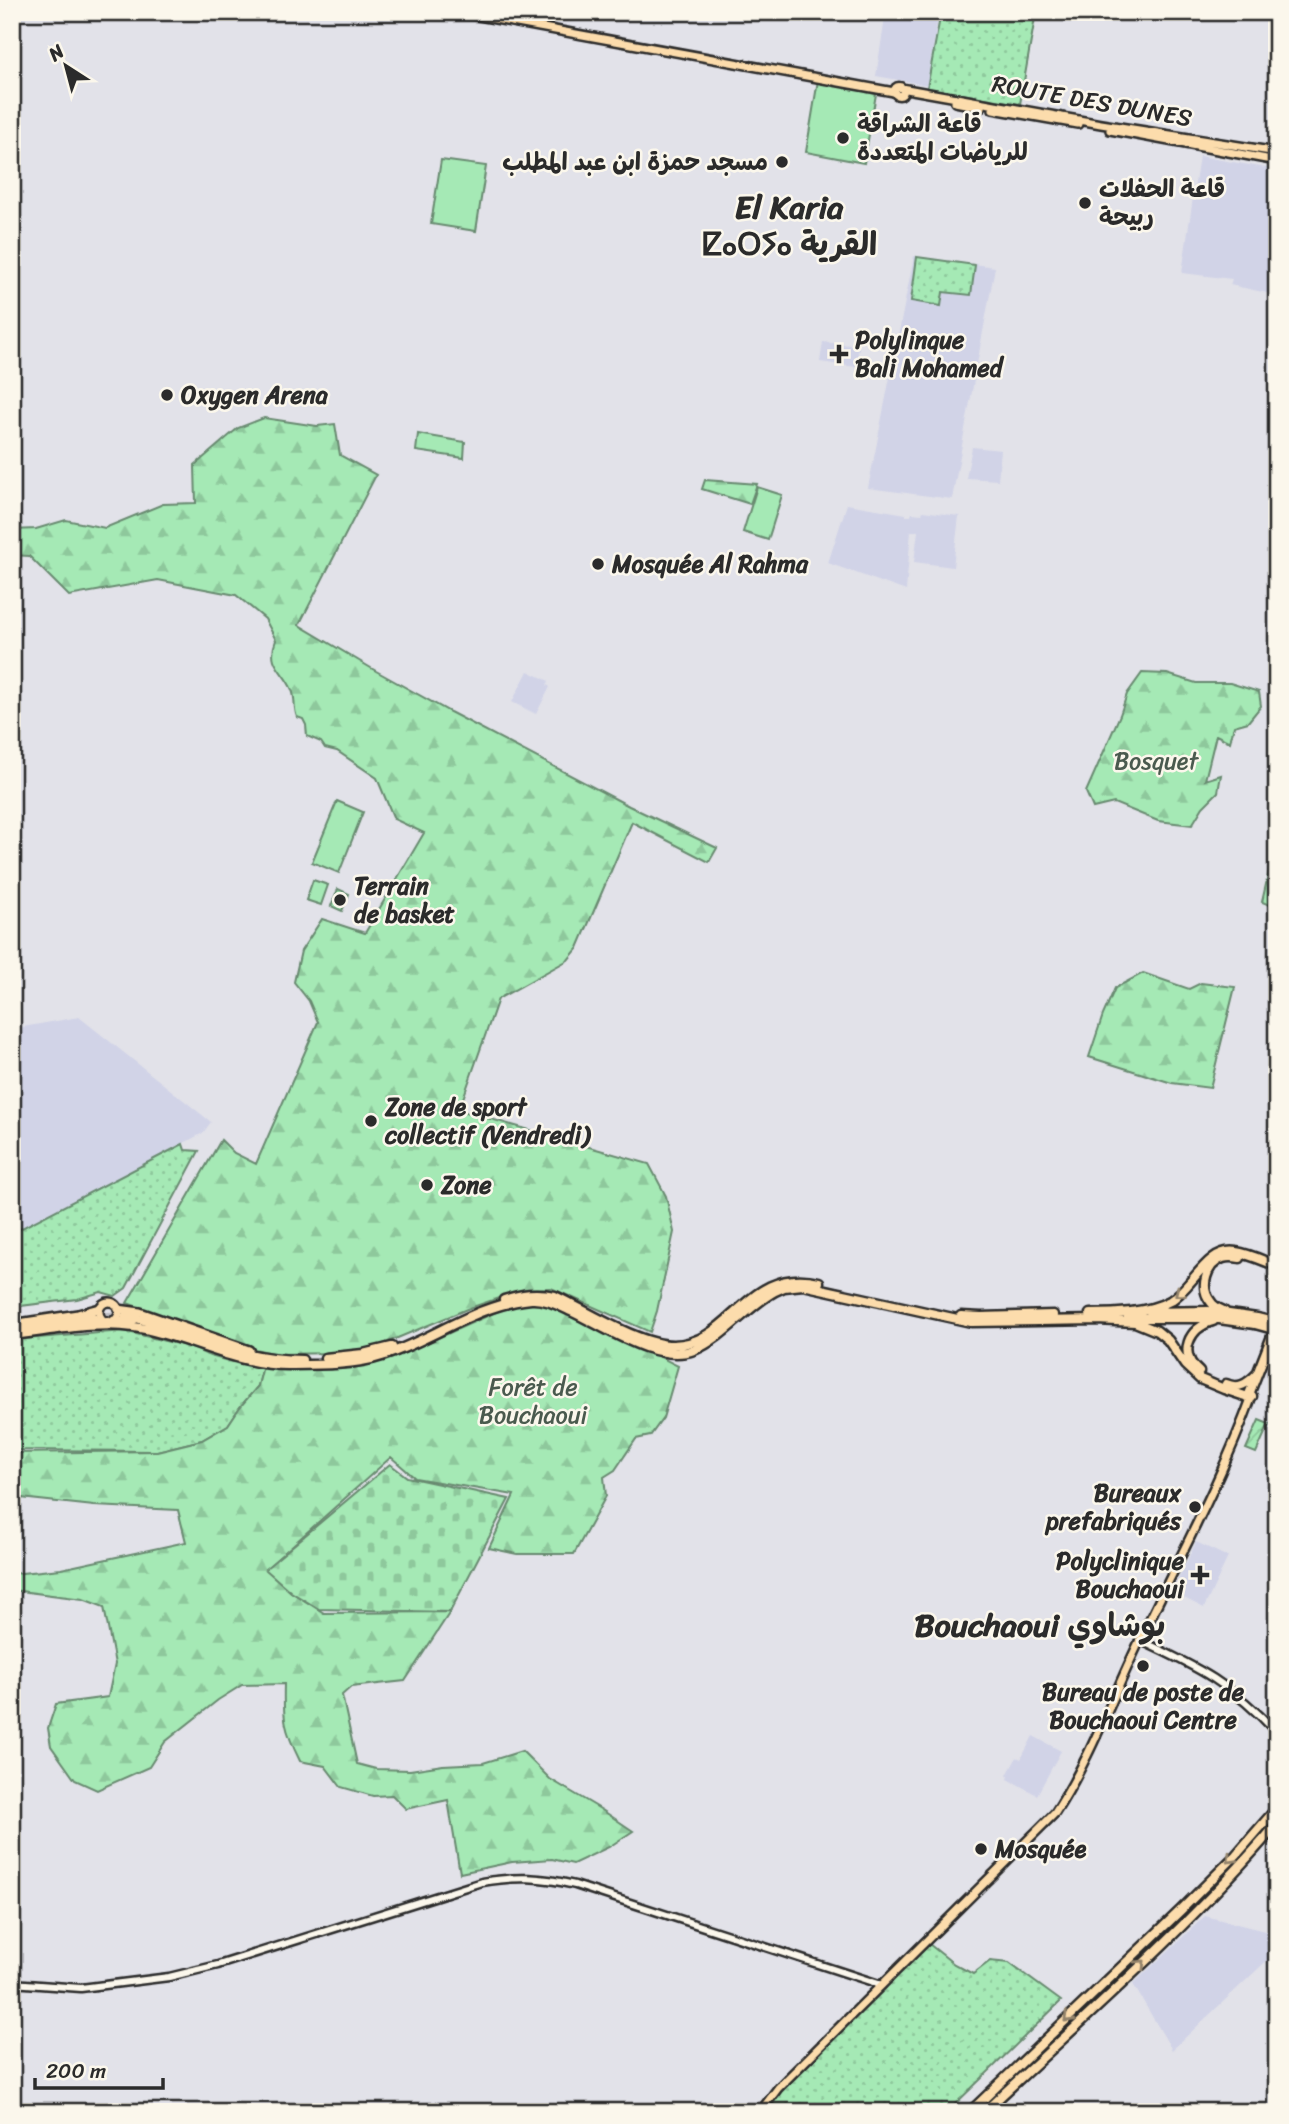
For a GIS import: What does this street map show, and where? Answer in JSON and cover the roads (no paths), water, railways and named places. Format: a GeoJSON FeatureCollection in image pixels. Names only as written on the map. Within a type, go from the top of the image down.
{"type":"FeatureCollection","features":[{"type":"Feature","properties":{"kind":"highway"},"geometry":{"type":"LineString","coordinates":[[1105,1314],[1153,1307],[1168,1302],[1188,1286],[1209,1260],[1225,1252],[1241,1253],[1275,1268]]}},
{"type":"Feature","properties":{"kind":"highway"},"geometry":{"type":"LineString","coordinates":[[1226,1317],[1206,1294],[1205,1279],[1214,1264],[1222,1258],[1236,1257],[1275,1268]]}},
{"type":"Feature","properties":{"kind":"highway"},"geometry":{"type":"LineString","coordinates":[[126,1314],[237,1352],[272,1359],[324,1359],[376,1352],[491,1304],[535,1293],[555,1296],[648,1341],[674,1346],[705,1335],[764,1289],[779,1282],[804,1279],[968,1317],[1182,1310],[1277,1323],[1249,1398]]}},
{"type":"Feature","properties":{"kind":"highway"},"geometry":{"type":"LineString","coordinates":[[12,1332],[125,1326],[250,1361],[284,1365],[371,1359],[476,1315],[509,1304],[540,1299],[640,1344],[674,1354],[703,1345],[767,1295],[794,1285],[814,1286],[948,1319],[971,1322],[1226,1317]]}},
{"type":"Feature","properties":{"kind":"highway"},"geometry":{"type":"LineString","coordinates":[[12,1332],[93,1317]]}},
{"type":"Feature","properties":{"kind":"highway"},"geometry":{"type":"LineString","coordinates":[[1226,1317],[1197,1329],[1188,1345],[1189,1361],[1196,1369],[1228,1388],[1246,1384],[1257,1374]]}},
{"type":"Feature","properties":{"kind":"highway"},"geometry":{"type":"LineString","coordinates":[[1097,1320],[1135,1322],[1157,1331],[1168,1340],[1193,1374],[1249,1398]]}},
{"type":"Feature","properties":{"kind":"highway"},"geometry":{"type":"LineString","coordinates":[[1249,1398],[1277,1331],[1256,1321]]}},
{"type":"Feature","properties":{"kind":"highway"},"geometry":{"type":"LineString","coordinates":[[970,2112],[1181,1910],[1236,1855],[1277,1808]]}},
{"type":"Feature","properties":{"kind":"highway"},"geometry":{"type":"LineString","coordinates":[[984,2112],[1176,1930],[1277,1824]]}},
{"type":"Feature","properties":{"kind":"main road","name":"ROUTE DES DUNES"},"geometry":{"type":"LineString","coordinates":[[439,12],[473,15],[899,90],[1277,152]]}},
{"type":"Feature","properties":{"kind":"main road","name":"ROUTE DES DUNES"},"geometry":{"type":"LineString","coordinates":[[477,12],[1277,161]]}},
{"type":"Feature","properties":{"kind":"main road"},"geometry":{"type":"LineString","coordinates":[[12,1324],[78,1314],[100,1308],[110,1302],[118,1309],[118,1315],[111,1321]]}},
{"type":"Feature","properties":{"kind":"main road"},"geometry":{"type":"LineString","coordinates":[[100,1308],[101,1317],[111,1321]]}},
{"type":"Feature","properties":{"kind":"main road"},"geometry":{"type":"LineString","coordinates":[[118,1309],[140,1312],[272,1359]]}},
{"type":"Feature","properties":{"kind":"main road"},"geometry":{"type":"LineString","coordinates":[[12,1332],[125,1319],[226,1354]]}},
{"type":"Feature","properties":{"kind":"main road"},"geometry":{"type":"LineString","coordinates":[[760,2112],[778,2088],[1055,1813],[1090,1753],[1139,1640],[1201,1517],[1223,1469],[1249,1398]]}},
{"type":"Feature","properties":{"kind":"main road"},"geometry":{"type":"LineString","coordinates":[[1139,1640],[1192,1665],[1228,1687],[1277,1733]]}},
{"type":"Feature","properties":{"kind":"main road"},"geometry":{"type":"LineString","coordinates":[[12,1983],[81,1988],[169,1977],[218,1965],[482,1882],[522,1877],[575,1885],[882,1985]]}},
{"type":"Feature","properties":{"kind":"tunnel"},"geometry":{"type":"LineString","coordinates":[[93,1317],[126,1315]]}},
{"type":"Feature","properties":{"kind":"place","name":"قاعة الشراقة للرياضات المتعددة"},"geometry":{"type":"Point","coordinates":[843,138]}},
{"type":"Feature","properties":{"kind":"place","name":"مسجد حمزة ابن عبد المطلب"},"geometry":{"type":"Point","coordinates":[782,162]}},
{"type":"Feature","properties":{"kind":"place","name":"قاعة الحفلات ربيحة"},"geometry":{"type":"Point","coordinates":[1085,203]}},
{"type":"Feature","properties":{"kind":"place","name":"Polylinque Bali Mohamed"},"geometry":{"type":"Point","coordinates":[839,354]}},
{"type":"Feature","properties":{"kind":"place","name":"Oxygen Arena"},"geometry":{"type":"Point","coordinates":[167,395]}},
{"type":"Feature","properties":{"kind":"place","name":"Mosquée Al Rahma"},"geometry":{"type":"Point","coordinates":[598,564]}},
{"type":"Feature","properties":{"kind":"place","name":"Terrain de basket"},"geometry":{"type":"Point","coordinates":[340,900]}},
{"type":"Feature","properties":{"kind":"place","name":"Zone de sport collectif (Vendredi)"},"geometry":{"type":"Point","coordinates":[371,1121]}},
{"type":"Feature","properties":{"kind":"place","name":"Zone"},"geometry":{"type":"Point","coordinates":[427,1185]}},
{"type":"Feature","properties":{"kind":"place","name":"Bureaux prefabriqués"},"geometry":{"type":"Point","coordinates":[1195,1507]}},
{"type":"Feature","properties":{"kind":"place","name":"Polyclinique Bouchaoui"},"geometry":{"type":"Point","coordinates":[1200,1575]}},
{"type":"Feature","properties":{"kind":"place","name":"Bureau de poste de Bouchaoui Centre"},"geometry":{"type":"Point","coordinates":[1143,1666]}},
{"type":"Feature","properties":{"kind":"place","name":"Mosquée"},"geometry":{"type":"Point","coordinates":[981,1849]}},
{"type":"Feature","properties":{"kind":"district","name":"El Karia ⵇⴰⵔⵢⴰ القرية"},"geometry":{"type":"Point","coordinates":[789,226]}},
{"type":"Feature","properties":{"kind":"district","name":"Bouchaoui بوشاوي"},"geometry":{"type":"Point","coordinates":[1040,1625]}},
{"type":"Feature","properties":{"kind":"park label","name":"Bosquet"},"geometry":{"type":"Point","coordinates":[1156,761]}},
{"type":"Feature","properties":{"kind":"park label","name":"Forêt de Bouchaoui"},"geometry":{"type":"Point","coordinates":[533,1401]}}]}
